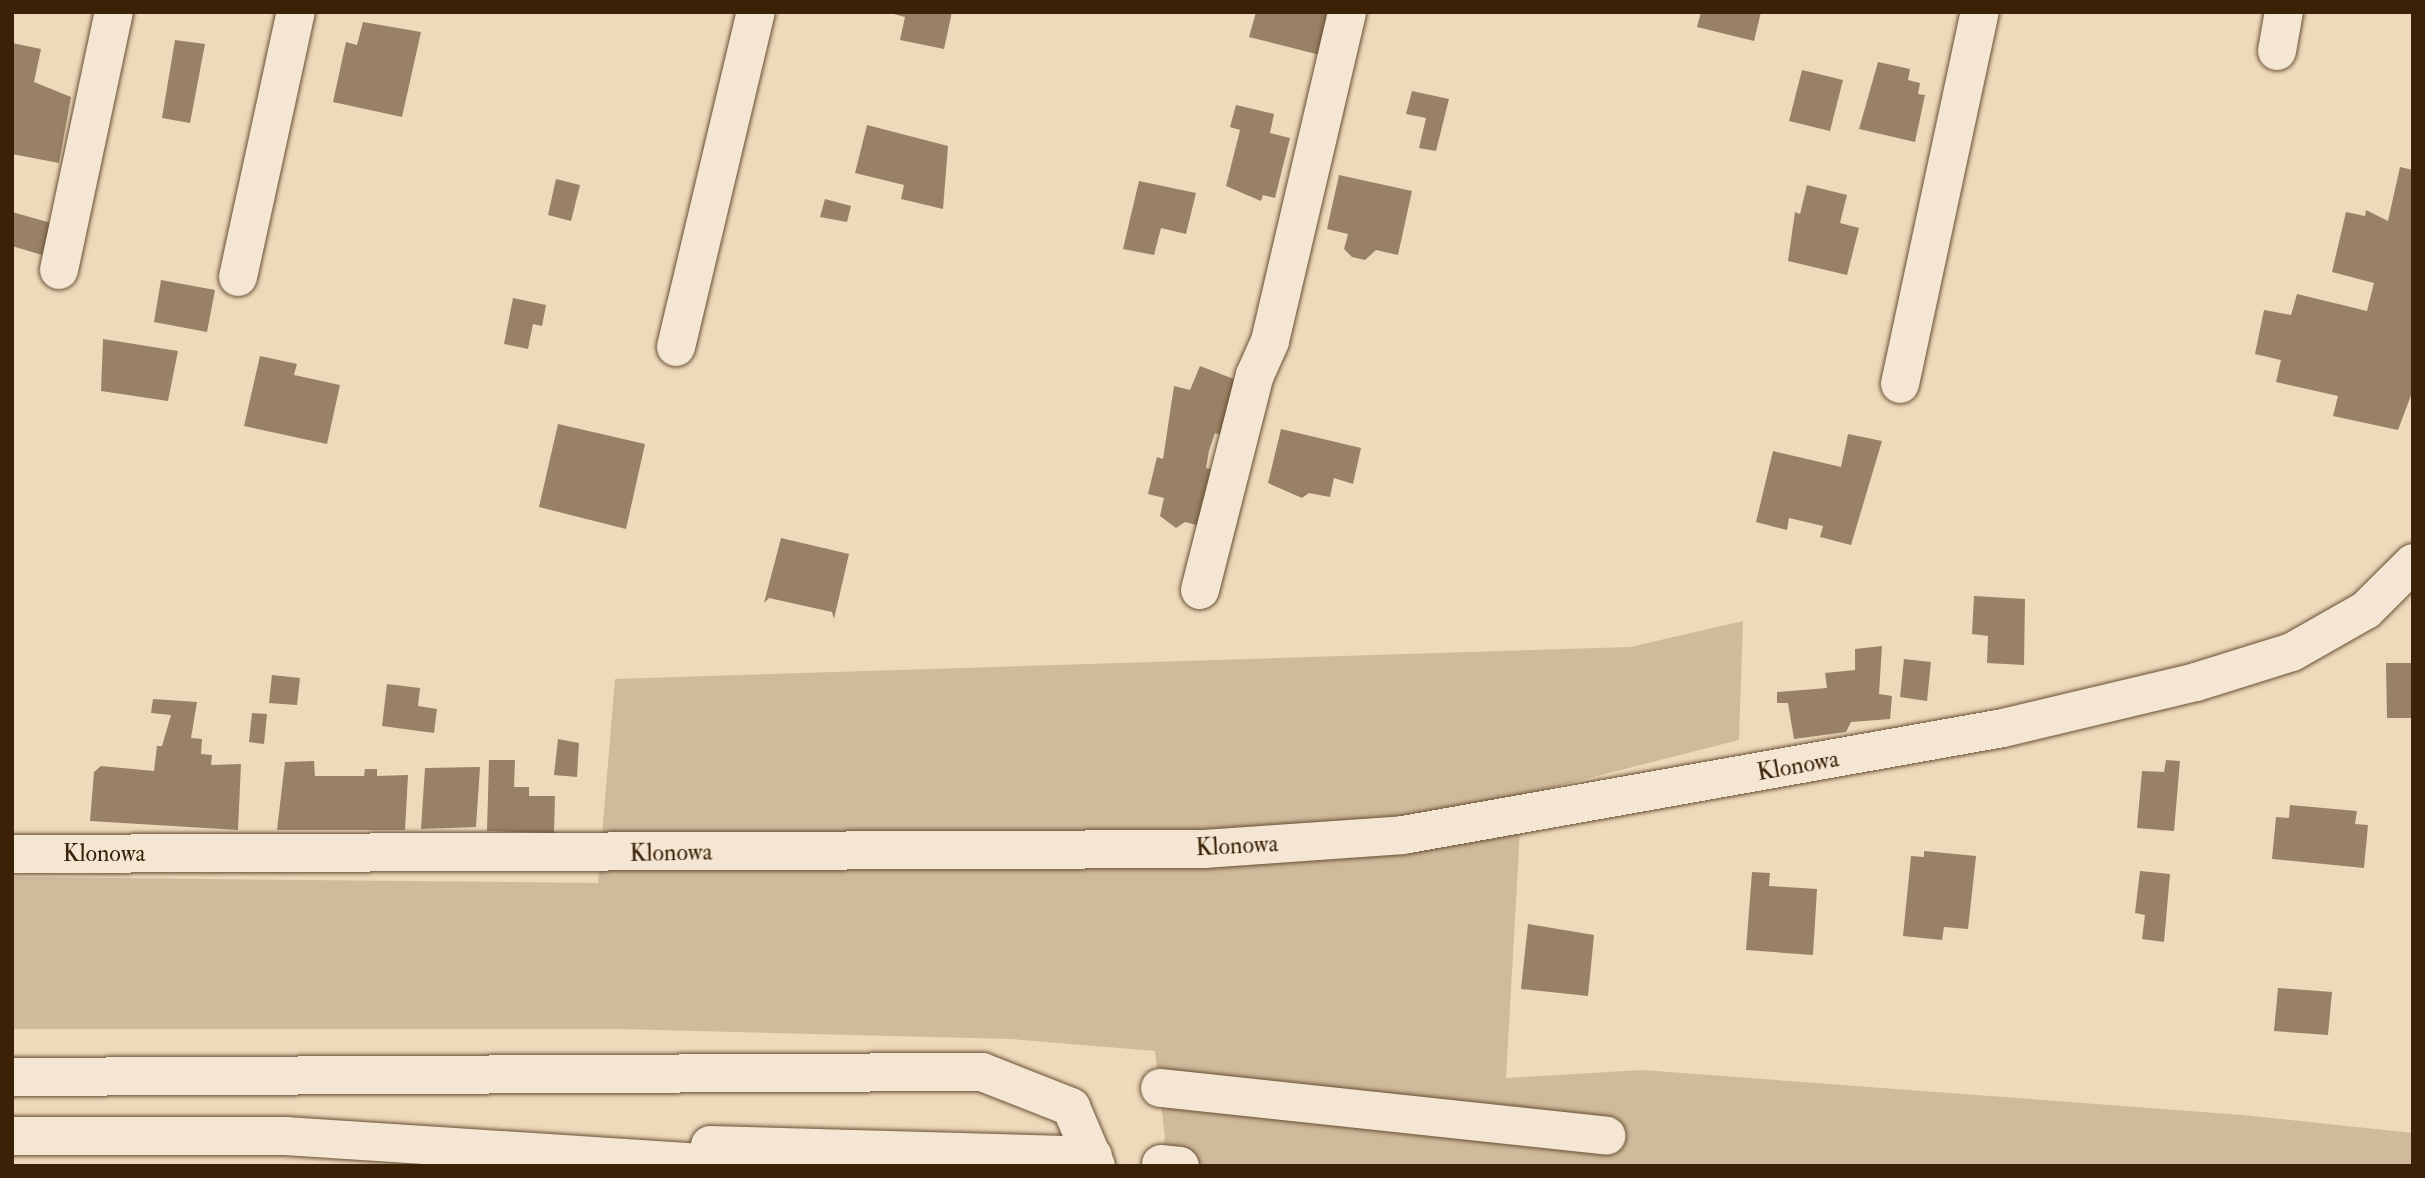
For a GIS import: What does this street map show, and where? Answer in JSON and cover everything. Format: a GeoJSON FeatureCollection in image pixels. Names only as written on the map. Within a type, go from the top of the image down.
{"type":"FeatureCollection","features":[{"type":"Feature","properties":{"kind":"street"},"geometry":{"type":"LineString","coordinates":[[59,270],[114,12]]}},
{"type":"Feature","properties":{"kind":"street"},"geometry":{"type":"LineString","coordinates":[[238,277],[296,12]]}},
{"type":"Feature","properties":{"kind":"street"},"geometry":{"type":"LineString","coordinates":[[676,347],[755,12]]}},
{"type":"Feature","properties":{"kind":"street"},"geometry":{"type":"LineString","coordinates":[[1200,590],[1255,375],[1270,341],[1347,12]]}},
{"type":"Feature","properties":{"kind":"street"},"geometry":{"type":"LineString","coordinates":[[1900,384],[1980,12]]}},
{"type":"Feature","properties":{"kind":"street"},"geometry":{"type":"LineString","coordinates":[[2277,51],[2284,12]]}},
{"type":"Feature","properties":{"kind":"street","name":"Klonowa"},"geometry":{"type":"LineString","coordinates":[[12,854],[1205,849],[1403,835],[2003,728],[2196,682],[2292,652],[2366,610],[2413,564]]}},
{"type":"Feature","properties":{"kind":"street"},"geometry":{"type":"LineString","coordinates":[[12,1077],[982,1072],[1071,1107],[1091,1162],[615,1143],[477,1146]]}},
{"type":"Feature","properties":{"kind":"street"},"geometry":{"type":"LineString","coordinates":[[1160,1088],[1606,1136]]}},
{"type":"Feature","properties":{"kind":"street"},"geometry":{"type":"LineString","coordinates":[[12,1136],[285,1136],[477,1146],[744,1166]]}},
{"type":"Feature","properties":{"kind":"shaded area"},"geometry":{"type":"Polygon","coordinates":[[[1743,621],[1739,740],[1522,795],[1506,1078],[1642,1070],[2243,1115],[2413,1133],[2413,1166],[1158,1166],[1165,1137],[1155,1051],[1011,1039],[619,1029],[12,1029],[12,877],[598,883],[615,679],[1630,647],[1743,621]]]}},
{"type":"Feature","properties":{"kind":"building"},"geometry":{"type":"Polygon","coordinates":[[[886,12],[952,12],[944,49],[900,40],[905,17],[886,12]]]}},
{"type":"Feature","properties":{"kind":"building"},"geometry":{"type":"Polygon","coordinates":[[[1256,12],[1330,12],[1320,55],[1249,37],[1256,12]]]}},
{"type":"Feature","properties":{"kind":"building"},"geometry":{"type":"Polygon","coordinates":[[[1701,12],[1761,12],[1754,41],[1697,27],[1701,12]]]}},
{"type":"Feature","properties":{"kind":"building"},"geometry":{"type":"Polygon","coordinates":[[[363,22],[421,32],[402,117],[333,102],[346,42],[357,45],[363,22]]]}},
{"type":"Feature","properties":{"kind":"building"},"geometry":{"type":"Polygon","coordinates":[[[175,40],[205,44],[190,123],[162,118],[175,40]]]}},
{"type":"Feature","properties":{"kind":"building"},"geometry":{"type":"Polygon","coordinates":[[[12,43],[41,49],[34,82],[71,97],[59,163],[12,154],[12,43]]]}},
{"type":"Feature","properties":{"kind":"building"},"geometry":{"type":"Polygon","coordinates":[[[1878,62],[1910,69],[1908,80],[1920,83],[1918,94],[1925,95],[1915,142],[1859,129],[1878,62]]]}},
{"type":"Feature","properties":{"kind":"building"},"geometry":{"type":"Polygon","coordinates":[[[1802,70],[1843,80],[1830,131],[1789,121],[1802,70]]]}},
{"type":"Feature","properties":{"kind":"building"},"geometry":{"type":"Polygon","coordinates":[[[1412,91],[1449,99],[1436,151],[1419,148],[1426,118],[1406,114],[1412,91]]]}},
{"type":"Feature","properties":{"kind":"building"},"geometry":{"type":"Polygon","coordinates":[[[1236,105],[1274,114],[1270,133],[1290,138],[1275,198],[1263,195],[1261,201],[1226,186],[1240,130],[1230,127],[1236,105]]]}},
{"type":"Feature","properties":{"kind":"building"},"geometry":{"type":"Polygon","coordinates":[[[867,125],[948,146],[943,209],[901,199],[904,185],[855,173],[867,125]]]}},
{"type":"Feature","properties":{"kind":"building"},"geometry":{"type":"Polygon","coordinates":[[[2400,167],[2413,170],[2413,390],[2398,430],[2333,416],[2338,396],[2276,382],[2281,360],[2255,354],[2264,310],[2291,315],[2297,294],[2367,311],[2374,283],[2332,272],[2346,212],[2365,216],[2366,210],[2388,221],[2400,167]]]}},
{"type":"Feature","properties":{"kind":"building"},"geometry":{"type":"Polygon","coordinates":[[[1339,175],[1412,191],[1398,255],[1376,250],[1365,260],[1352,257],[1344,249],[1348,234],[1327,229],[1339,175]]]}},
{"type":"Feature","properties":{"kind":"building"},"geometry":{"type":"Polygon","coordinates":[[[556,179],[580,185],[571,221],[548,215],[556,179]]]}},
{"type":"Feature","properties":{"kind":"building"},"geometry":{"type":"Polygon","coordinates":[[[1139,181],[1196,193],[1186,234],[1161,228],[1154,255],[1123,249],[1139,181]]]}},
{"type":"Feature","properties":{"kind":"building"},"geometry":{"type":"Polygon","coordinates":[[[1807,185],[1847,195],[1840,223],[1859,228],[1847,275],[1788,261],[1795,212],[1800,214],[1807,185]]]}},
{"type":"Feature","properties":{"kind":"building"},"geometry":{"type":"Polygon","coordinates":[[[825,199],[851,206],[847,222],[820,217],[825,199]]]}},
{"type":"Feature","properties":{"kind":"building"},"geometry":{"type":"Polygon","coordinates":[[[12,212],[51,223],[42,255],[12,246],[12,212]]]}},
{"type":"Feature","properties":{"kind":"building"},"geometry":{"type":"Polygon","coordinates":[[[161,280],[215,290],[207,332],[154,322],[161,280]]]}},
{"type":"Feature","properties":{"kind":"building"},"geometry":{"type":"Polygon","coordinates":[[[513,298],[546,305],[542,326],[533,324],[528,349],[504,344],[513,298]]]}},
{"type":"Feature","properties":{"kind":"building"},"geometry":{"type":"Polygon","coordinates":[[[103,339],[178,351],[168,401],[101,391],[103,339]]]}},
{"type":"Feature","properties":{"kind":"building"},"geometry":{"type":"Polygon","coordinates":[[[260,356],[297,364],[294,375],[340,385],[327,444],[244,426],[260,356]]]}},
{"type":"Feature","properties":{"kind":"building"},"geometry":{"type":"Polygon","coordinates":[[[1200,366],[1239,381],[1225,436],[1215,433],[1209,451],[1206,468],[1217,471],[1204,527],[1185,522],[1176,528],[1160,516],[1164,498],[1148,494],[1157,457],[1163,459],[1174,386],[1190,390],[1200,366]]]}},
{"type":"Feature","properties":{"kind":"building"},"geometry":{"type":"Polygon","coordinates":[[[558,424],[645,444],[626,529],[539,507],[558,424]]]}},
{"type":"Feature","properties":{"kind":"building"},"geometry":{"type":"Polygon","coordinates":[[[1281,429],[1361,448],[1353,484],[1334,478],[1330,497],[1309,493],[1302,498],[1268,483],[1281,429]]]}},
{"type":"Feature","properties":{"kind":"building"},"geometry":{"type":"Polygon","coordinates":[[[1848,434],[1882,441],[1851,545],[1820,537],[1823,526],[1789,518],[1787,530],[1756,522],[1773,451],[1841,467],[1848,434]]]}},
{"type":"Feature","properties":{"kind":"building"},"geometry":{"type":"Polygon","coordinates":[[[781,538],[849,554],[834,619],[832,612],[769,598],[764,603],[781,538]]]}},
{"type":"Feature","properties":{"kind":"building"},"geometry":{"type":"Polygon","coordinates":[[[1974,596],[2025,599],[2024,665],[1987,663],[1988,636],[1972,634],[1974,596]]]}},
{"type":"Feature","properties":{"kind":"building"},"geometry":{"type":"Polygon","coordinates":[[[1882,646],[1879,694],[1892,696],[1890,719],[1851,722],[1846,732],[1794,739],[1788,703],[1777,703],[1777,692],[1827,688],[1825,673],[1855,670],[1855,649],[1882,646]]]}},
{"type":"Feature","properties":{"kind":"building"},"geometry":{"type":"Polygon","coordinates":[[[1904,659],[1931,662],[1927,701],[1900,697],[1904,659]]]}},
{"type":"Feature","properties":{"kind":"building"},"geometry":{"type":"Polygon","coordinates":[[[2386,663],[2413,663],[2413,718],[2387,718],[2386,663]]]}},
{"type":"Feature","properties":{"kind":"building"},"geometry":{"type":"Polygon","coordinates":[[[272,675],[300,678],[297,705],[269,703],[272,675]]]}},
{"type":"Feature","properties":{"kind":"building"},"geometry":{"type":"Polygon","coordinates":[[[387,684],[420,688],[418,706],[437,709],[434,733],[382,726],[387,684]]]}},
{"type":"Feature","properties":{"kind":"building"},"geometry":{"type":"Polygon","coordinates":[[[153,699],[197,702],[191,738],[202,739],[201,754],[212,755],[211,765],[241,764],[238,830],[90,821],[94,772],[101,766],[154,771],[157,746],[162,746],[171,715],[151,713],[153,699]]]}},
{"type":"Feature","properties":{"kind":"building"},"geometry":{"type":"Polygon","coordinates":[[[252,713],[267,714],[264,744],[249,742],[252,713]]]}},
{"type":"Feature","properties":{"kind":"building"},"geometry":{"type":"Polygon","coordinates":[[[558,739],[579,743],[577,777],[554,775],[558,739]]]}},
{"type":"Feature","properties":{"kind":"building"},"geometry":{"type":"Polygon","coordinates":[[[489,760],[515,760],[514,787],[529,787],[529,796],[555,796],[554,833],[487,831],[489,760]]]}},
{"type":"Feature","properties":{"kind":"building"},"geometry":{"type":"Polygon","coordinates":[[[2166,760],[2180,761],[2174,831],[2137,828],[2142,771],[2164,772],[2166,760]]]}},
{"type":"Feature","properties":{"kind":"building"},"geometry":{"type":"Polygon","coordinates":[[[314,761],[315,776],[364,776],[365,769],[377,769],[377,776],[408,775],[405,830],[277,830],[285,762],[314,761]]]}},
{"type":"Feature","properties":{"kind":"building"},"geometry":{"type":"Polygon","coordinates":[[[480,767],[476,827],[421,829],[425,768],[480,767]]]}},
{"type":"Feature","properties":{"kind":"building"},"geometry":{"type":"Polygon","coordinates":[[[2290,805],[2357,811],[2355,824],[2368,825],[2364,868],[2272,859],[2276,817],[2289,818],[2290,805]]]}},
{"type":"Feature","properties":{"kind":"building"},"geometry":{"type":"Polygon","coordinates":[[[1924,851],[1976,856],[1968,929],[1944,927],[1942,940],[1903,936],[1911,856],[1924,857],[1924,851]]]}},
{"type":"Feature","properties":{"kind":"building"},"geometry":{"type":"Polygon","coordinates":[[[2140,871],[2170,874],[2164,942],[2142,939],[2145,915],[2135,913],[2140,871]]]}},
{"type":"Feature","properties":{"kind":"building"},"geometry":{"type":"Polygon","coordinates":[[[1752,872],[1770,873],[1769,886],[1817,889],[1813,955],[1746,950],[1752,872]]]}},
{"type":"Feature","properties":{"kind":"building"},"geometry":{"type":"Polygon","coordinates":[[[1528,924],[1594,935],[1588,996],[1521,989],[1528,924]]]}},
{"type":"Feature","properties":{"kind":"building"},"geometry":{"type":"Polygon","coordinates":[[[2278,988],[2332,992],[2328,1035],[2274,1031],[2278,988]]]}}]}
